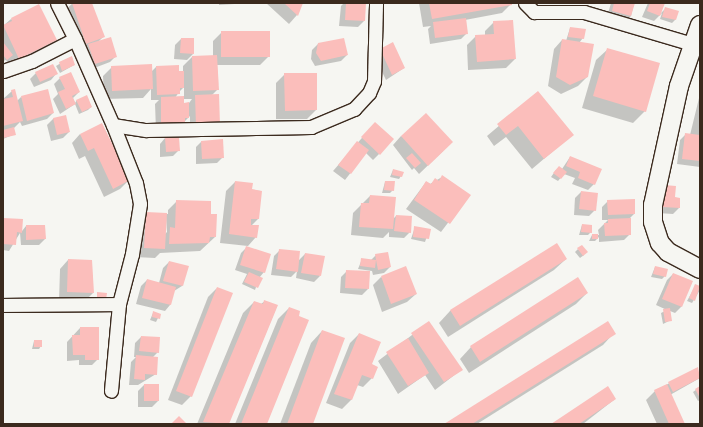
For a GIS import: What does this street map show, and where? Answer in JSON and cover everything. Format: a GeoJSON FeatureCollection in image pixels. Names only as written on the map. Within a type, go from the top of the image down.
{"type":"FeatureCollection","features":[{"type":"Feature","properties":{"kind":"street"},"geometry":{"type":"LineString","coordinates":[[57,3],[75,39],[113,125],[136,184],[140,204],[132,254],[119,304],[111,391]]}},
{"type":"Feature","properties":{"kind":"street"},"geometry":{"type":"LineString","coordinates":[[113,125],[146,130],[311,127],[354,109],[365,98],[374,81],[376,3]]}},
{"type":"Feature","properties":{"kind":"street"},"geometry":{"type":"LineString","coordinates":[[525,3],[534,12],[584,12],[692,44]]}},
{"type":"Feature","properties":{"kind":"street"},"geometry":{"type":"LineString","coordinates":[[700,25],[692,44],[670,126],[653,204],[653,222],[660,243],[668,252],[700,269]]}},
{"type":"Feature","properties":{"kind":"street"},"geometry":{"type":"LineString","coordinates":[[3,71],[32,61],[75,39]]}},
{"type":"Feature","properties":{"kind":"street"},"geometry":{"type":"LineString","coordinates":[[3,305],[119,304]]}},
{"type":"Feature","properties":{"kind":"building"},"geometry":{"type":"Polygon","coordinates":[[[72,3],[92,3],[105,37],[86,44],[72,3]]]}},
{"type":"Feature","properties":{"kind":"building"},"geometry":{"type":"Polygon","coordinates":[[[284,3],[303,3],[298,16],[284,3]]]}},
{"type":"Feature","properties":{"kind":"building"},"geometry":{"type":"Polygon","coordinates":[[[346,3],[366,3],[365,21],[345,20],[346,3]]]}},
{"type":"Feature","properties":{"kind":"building"},"geometry":{"type":"Polygon","coordinates":[[[429,3],[512,3],[512,5],[432,19],[429,3]]]}},
{"type":"Feature","properties":{"kind":"building"},"geometry":{"type":"Polygon","coordinates":[[[614,3],[635,3],[631,16],[612,11],[614,3]]]}},
{"type":"Feature","properties":{"kind":"building"},"geometry":{"type":"Polygon","coordinates":[[[650,3],[665,3],[660,16],[647,11],[650,3]]]}},
{"type":"Feature","properties":{"kind":"building"},"geometry":{"type":"Polygon","coordinates":[[[39,4],[57,40],[19,59],[3,25],[12,21],[11,18],[39,4]]]}},
{"type":"Feature","properties":{"kind":"building"},"geometry":{"type":"Polygon","coordinates":[[[665,7],[679,11],[676,20],[662,17],[665,7]]]}},
{"type":"Feature","properties":{"kind":"building"},"geometry":{"type":"Polygon","coordinates":[[[466,18],[468,34],[435,38],[433,22],[466,18]]]}},
{"type":"Feature","properties":{"kind":"building"},"geometry":{"type":"Polygon","coordinates":[[[513,20],[516,59],[477,62],[475,35],[494,34],[493,21],[513,20]]]}},
{"type":"Feature","properties":{"kind":"building"},"geometry":{"type":"Polygon","coordinates":[[[570,27],[586,29],[584,39],[568,37],[570,27]]]}},
{"type":"Feature","properties":{"kind":"building"},"geometry":{"type":"Polygon","coordinates":[[[221,31],[270,31],[270,57],[221,57],[221,31]]]}},
{"type":"Feature","properties":{"kind":"building"},"geometry":{"type":"Polygon","coordinates":[[[111,37],[117,57],[95,64],[88,44],[111,37]]]}},
{"type":"Feature","properties":{"kind":"building"},"geometry":{"type":"Polygon","coordinates":[[[181,38],[194,38],[194,54],[180,53],[181,38]]]}},
{"type":"Feature","properties":{"kind":"building"},"geometry":{"type":"Polygon","coordinates":[[[344,38],[348,55],[321,61],[316,53],[318,43],[344,38]]]}},
{"type":"Feature","properties":{"kind":"building"},"geometry":{"type":"Polygon","coordinates":[[[562,39],[594,44],[588,77],[570,85],[556,77],[562,39]]]}},
{"type":"Feature","properties":{"kind":"building"},"geometry":{"type":"Polygon","coordinates":[[[3,42],[13,55],[7,60],[3,55],[3,42]]]}},
{"type":"Feature","properties":{"kind":"building"},"geometry":{"type":"Polygon","coordinates":[[[393,42],[405,68],[392,75],[380,49],[393,42]]]}},
{"type":"Feature","properties":{"kind":"building"},"geometry":{"type":"Polygon","coordinates":[[[607,48],[660,63],[646,112],[593,96],[607,48]]]}},
{"type":"Feature","properties":{"kind":"building"},"geometry":{"type":"Polygon","coordinates":[[[217,55],[219,90],[193,91],[192,56],[217,55]]]}},
{"type":"Feature","properties":{"kind":"building"},"geometry":{"type":"Polygon","coordinates":[[[72,56],[75,65],[62,71],[59,62],[72,56]]]}},
{"type":"Feature","properties":{"kind":"building"},"geometry":{"type":"Polygon","coordinates":[[[53,64],[58,74],[40,82],[35,72],[53,64]]]}},
{"type":"Feature","properties":{"kind":"building"},"geometry":{"type":"Polygon","coordinates":[[[152,64],[153,89],[112,91],[111,66],[152,64]]]}},
{"type":"Feature","properties":{"kind":"building"},"geometry":{"type":"Polygon","coordinates":[[[179,65],[179,71],[184,71],[184,88],[180,88],[180,94],[157,95],[156,66],[179,65]]]}},
{"type":"Feature","properties":{"kind":"building"},"geometry":{"type":"Polygon","coordinates":[[[71,72],[80,92],[72,96],[76,104],[66,109],[58,92],[65,89],[59,77],[71,72]]]}},
{"type":"Feature","properties":{"kind":"building"},"geometry":{"type":"Polygon","coordinates":[[[284,73],[317,73],[317,110],[285,111],[284,73]]]}},
{"type":"Feature","properties":{"kind":"building"},"geometry":{"type":"Polygon","coordinates":[[[15,89],[23,121],[3,126],[3,99],[13,97],[11,90],[15,89]]]}},
{"type":"Feature","properties":{"kind":"building"},"geometry":{"type":"Polygon","coordinates":[[[48,89],[54,113],[27,121],[21,96],[48,89]]]}},
{"type":"Feature","properties":{"kind":"building"},"geometry":{"type":"Polygon","coordinates":[[[538,91],[574,135],[544,159],[518,126],[506,135],[497,124],[538,91]]]}},
{"type":"Feature","properties":{"kind":"building"},"geometry":{"type":"Polygon","coordinates":[[[219,94],[220,125],[196,126],[195,95],[219,94]]]}},
{"type":"Feature","properties":{"kind":"building"},"geometry":{"type":"Polygon","coordinates":[[[87,95],[92,107],[82,112],[76,100],[87,95]]]}},
{"type":"Feature","properties":{"kind":"building"},"geometry":{"type":"Polygon","coordinates":[[[184,96],[184,103],[189,102],[189,118],[185,118],[185,124],[161,125],[161,97],[184,96]]]}},
{"type":"Feature","properties":{"kind":"building"},"geometry":{"type":"Polygon","coordinates":[[[426,113],[453,142],[428,166],[401,136],[426,113]]]}},
{"type":"Feature","properties":{"kind":"building"},"geometry":{"type":"Polygon","coordinates":[[[66,115],[70,132],[57,135],[53,118],[66,115]]]}},
{"type":"Feature","properties":{"kind":"building"},"geometry":{"type":"Polygon","coordinates":[[[375,122],[394,139],[380,155],[361,137],[375,122]]]}},
{"type":"Feature","properties":{"kind":"building"},"geometry":{"type":"Polygon","coordinates":[[[102,123],[130,180],[113,189],[94,148],[88,151],[80,134],[102,123]]]}},
{"type":"Feature","properties":{"kind":"building"},"geometry":{"type":"Polygon","coordinates":[[[14,127],[16,135],[3,138],[3,130],[14,127]]]}},
{"type":"Feature","properties":{"kind":"building"},"geometry":{"type":"Polygon","coordinates":[[[685,133],[700,135],[700,161],[682,159],[685,133]]]}},
{"type":"Feature","properties":{"kind":"building"},"geometry":{"type":"Polygon","coordinates":[[[165,137],[179,137],[180,151],[166,152],[165,137]]]}},
{"type":"Feature","properties":{"kind":"building"},"geometry":{"type":"Polygon","coordinates":[[[223,139],[224,158],[202,159],[201,141],[223,139]]]}},
{"type":"Feature","properties":{"kind":"building"},"geometry":{"type":"Polygon","coordinates":[[[357,141],[369,150],[351,174],[338,165],[357,141]]]}},
{"type":"Feature","properties":{"kind":"building"},"geometry":{"type":"Polygon","coordinates":[[[412,153],[421,163],[415,168],[406,158],[412,153]]]}},
{"type":"Feature","properties":{"kind":"building"},"geometry":{"type":"Polygon","coordinates":[[[570,156],[602,169],[595,185],[578,178],[580,172],[566,166],[570,156]]]}},
{"type":"Feature","properties":{"kind":"building"},"geometry":{"type":"Polygon","coordinates":[[[559,166],[567,172],[561,179],[553,173],[559,166]]]}},
{"type":"Feature","properties":{"kind":"building"},"geometry":{"type":"Polygon","coordinates":[[[393,169],[404,172],[402,177],[392,175],[393,169]]]}},
{"type":"Feature","properties":{"kind":"building"},"geometry":{"type":"Polygon","coordinates":[[[442,175],[471,195],[450,224],[414,200],[426,181],[431,184],[435,178],[439,181],[442,175]]]}},
{"type":"Feature","properties":{"kind":"building"},"geometry":{"type":"Polygon","coordinates":[[[235,181],[253,183],[252,189],[262,191],[259,219],[251,219],[251,225],[259,225],[257,238],[229,234],[235,181]]]}},
{"type":"Feature","properties":{"kind":"building"},"geometry":{"type":"Polygon","coordinates":[[[385,181],[395,181],[394,191],[384,190],[385,181]]]}},
{"type":"Feature","properties":{"kind":"building"},"geometry":{"type":"Polygon","coordinates":[[[664,185],[676,186],[675,197],[680,198],[680,208],[662,207],[664,185]]]}},
{"type":"Feature","properties":{"kind":"building"},"geometry":{"type":"Polygon","coordinates":[[[581,191],[598,193],[596,211],[579,209],[581,191]]]}},
{"type":"Feature","properties":{"kind":"building"},"geometry":{"type":"Polygon","coordinates":[[[370,195],[396,197],[393,229],[359,227],[361,203],[369,203],[370,195]]]}},
{"type":"Feature","properties":{"kind":"building"},"geometry":{"type":"Polygon","coordinates":[[[635,199],[635,214],[608,215],[607,200],[635,199]]]}},
{"type":"Feature","properties":{"kind":"building"},"geometry":{"type":"Polygon","coordinates":[[[176,200],[211,201],[211,214],[217,214],[216,237],[210,237],[209,243],[169,244],[170,227],[175,228],[176,200]]]}},
{"type":"Feature","properties":{"kind":"building"},"geometry":{"type":"Polygon","coordinates":[[[146,212],[167,213],[165,249],[144,248],[146,212]]]}},
{"type":"Feature","properties":{"kind":"building"},"geometry":{"type":"Polygon","coordinates":[[[396,215],[412,216],[411,233],[394,231],[396,215]]]}},
{"type":"Feature","properties":{"kind":"building"},"geometry":{"type":"Polygon","coordinates":[[[3,218],[23,219],[22,233],[17,232],[16,245],[3,244],[3,218]]]}},
{"type":"Feature","properties":{"kind":"building"},"geometry":{"type":"Polygon","coordinates":[[[631,218],[631,235],[605,236],[604,223],[608,223],[608,219],[631,218]]]}},
{"type":"Feature","properties":{"kind":"building"},"geometry":{"type":"Polygon","coordinates":[[[582,224],[592,225],[592,233],[581,232],[582,224]]]}},
{"type":"Feature","properties":{"kind":"building"},"geometry":{"type":"Polygon","coordinates":[[[26,225],[45,225],[46,239],[26,240],[26,225]]]}},
{"type":"Feature","properties":{"kind":"building"},"geometry":{"type":"Polygon","coordinates":[[[414,226],[431,229],[429,239],[413,237],[414,226]]]}},
{"type":"Feature","properties":{"kind":"building"},"geometry":{"type":"Polygon","coordinates":[[[592,234],[598,234],[598,239],[592,239],[592,234]]]}},
{"type":"Feature","properties":{"kind":"building"},"geometry":{"type":"Polygon","coordinates":[[[557,243],[567,259],[460,326],[450,310],[557,243]]]}},
{"type":"Feature","properties":{"kind":"building"},"geometry":{"type":"Polygon","coordinates":[[[582,245],[588,252],[583,256],[577,248],[582,245]]]}},
{"type":"Feature","properties":{"kind":"building"},"geometry":{"type":"Polygon","coordinates":[[[246,246],[271,254],[265,273],[240,265],[246,246]]]}},
{"type":"Feature","properties":{"kind":"building"},"geometry":{"type":"Polygon","coordinates":[[[279,249],[300,251],[298,272],[276,269],[279,249]]]}},
{"type":"Feature","properties":{"kind":"building"},"geometry":{"type":"Polygon","coordinates":[[[388,252],[391,267],[378,270],[375,254],[388,252]]]}},
{"type":"Feature","properties":{"kind":"building"},"geometry":{"type":"Polygon","coordinates":[[[305,253],[325,256],[321,276],[301,273],[305,253]]]}},
{"type":"Feature","properties":{"kind":"building"},"geometry":{"type":"Polygon","coordinates":[[[361,258],[376,260],[375,268],[360,266],[361,258]]]}},
{"type":"Feature","properties":{"kind":"building"},"geometry":{"type":"Polygon","coordinates":[[[68,259],[92,260],[94,293],[67,292],[68,259]]]}},
{"type":"Feature","properties":{"kind":"building"},"geometry":{"type":"Polygon","coordinates":[[[169,261],[189,266],[183,286],[163,281],[169,261]]]}},
{"type":"Feature","properties":{"kind":"building"},"geometry":{"type":"Polygon","coordinates":[[[406,266],[417,294],[391,304],[381,276],[406,266]]]}},
{"type":"Feature","properties":{"kind":"building"},"geometry":{"type":"Polygon","coordinates":[[[655,266],[668,269],[666,277],[653,274],[655,266]]]}},
{"type":"Feature","properties":{"kind":"building"},"geometry":{"type":"Polygon","coordinates":[[[346,270],[370,271],[369,289],[345,288],[346,270]]]}},
{"type":"Feature","properties":{"kind":"building"},"geometry":{"type":"Polygon","coordinates":[[[249,272],[263,278],[258,288],[244,282],[249,272]]]}},
{"type":"Feature","properties":{"kind":"building"},"geometry":{"type":"Polygon","coordinates":[[[673,273],[693,281],[682,307],[662,299],[673,273]]]}},
{"type":"Feature","properties":{"kind":"building"},"geometry":{"type":"Polygon","coordinates":[[[578,277],[588,293],[480,362],[470,346],[578,277]]]}},
{"type":"Feature","properties":{"kind":"building"},"geometry":{"type":"Polygon","coordinates":[[[147,279],[176,287],[171,305],[142,298],[147,279]]]}},
{"type":"Feature","properties":{"kind":"building"},"geometry":{"type":"Polygon","coordinates":[[[695,284],[700,286],[695,301],[689,298],[695,284]]]}},
{"type":"Feature","properties":{"kind":"building"},"geometry":{"type":"Polygon","coordinates":[[[217,287],[233,293],[192,397],[176,391],[217,287]]]}},
{"type":"Feature","properties":{"kind":"building"},"geometry":{"type":"Polygon","coordinates":[[[97,292],[107,293],[106,300],[97,299],[97,292]]]}},
{"type":"Feature","properties":{"kind":"building"},"geometry":{"type":"Polygon","coordinates":[[[264,300],[278,305],[229,424],[203,422],[254,301],[263,304],[264,300]]]}},
{"type":"Feature","properties":{"kind":"building"},"geometry":{"type":"Polygon","coordinates":[[[289,307],[300,311],[299,316],[309,320],[267,424],[241,424],[289,307]]]}},
{"type":"Feature","properties":{"kind":"building"},"geometry":{"type":"Polygon","coordinates":[[[670,308],[672,321],[665,322],[663,309],[670,308]]]}},
{"type":"Feature","properties":{"kind":"building"},"geometry":{"type":"Polygon","coordinates":[[[153,311],[161,314],[160,319],[152,317],[153,311]]]}},
{"type":"Feature","properties":{"kind":"building"},"geometry":{"type":"Polygon","coordinates":[[[429,321],[463,370],[444,382],[411,333],[429,321]]]}},
{"type":"Feature","properties":{"kind":"building"},"geometry":{"type":"Polygon","coordinates":[[[608,321],[616,334],[472,424],[444,424],[608,321]]]}},
{"type":"Feature","properties":{"kind":"building"},"geometry":{"type":"Polygon","coordinates":[[[80,327],[99,327],[99,360],[85,360],[85,355],[73,355],[72,335],[80,335],[80,327]]]}},
{"type":"Feature","properties":{"kind":"building"},"geometry":{"type":"Polygon","coordinates":[[[322,330],[345,338],[313,424],[287,424],[322,330]]]}},
{"type":"Feature","properties":{"kind":"building"},"geometry":{"type":"Polygon","coordinates":[[[359,333],[381,342],[372,364],[378,367],[373,379],[362,375],[352,400],[334,394],[359,333]]]}},
{"type":"Feature","properties":{"kind":"building"},"geometry":{"type":"Polygon","coordinates":[[[141,336],[160,337],[159,353],[139,351],[141,336]]]}},
{"type":"Feature","properties":{"kind":"building"},"geometry":{"type":"Polygon","coordinates":[[[408,338],[429,373],[408,386],[386,352],[408,338]]]}},
{"type":"Feature","properties":{"kind":"building"},"geometry":{"type":"Polygon","coordinates":[[[34,340],[42,340],[42,347],[34,347],[34,340]]]}},
{"type":"Feature","properties":{"kind":"building"},"geometry":{"type":"Polygon","coordinates":[[[136,355],[158,357],[157,375],[145,374],[145,380],[134,379],[136,355]]]}},
{"type":"Feature","properties":{"kind":"building"},"geometry":{"type":"Polygon","coordinates":[[[698,367],[700,378],[673,392],[668,382],[698,367]]]}},
{"type":"Feature","properties":{"kind":"building"},"geometry":{"type":"Polygon","coordinates":[[[144,384],[159,384],[159,401],[144,401],[144,384]]]}},
{"type":"Feature","properties":{"kind":"building"},"geometry":{"type":"Polygon","coordinates":[[[667,384],[685,424],[669,424],[654,390],[667,384]]]}},
{"type":"Feature","properties":{"kind":"building"},"geometry":{"type":"Polygon","coordinates":[[[608,386],[616,399],[579,424],[551,424],[608,386]]]}},
{"type":"Feature","properties":{"kind":"building"},"geometry":{"type":"Polygon","coordinates":[[[700,386],[700,398],[695,389],[700,386]]]}},
{"type":"Feature","properties":{"kind":"building"},"geometry":{"type":"Polygon","coordinates":[[[179,416],[187,424],[171,424],[179,416]]]}}]}
